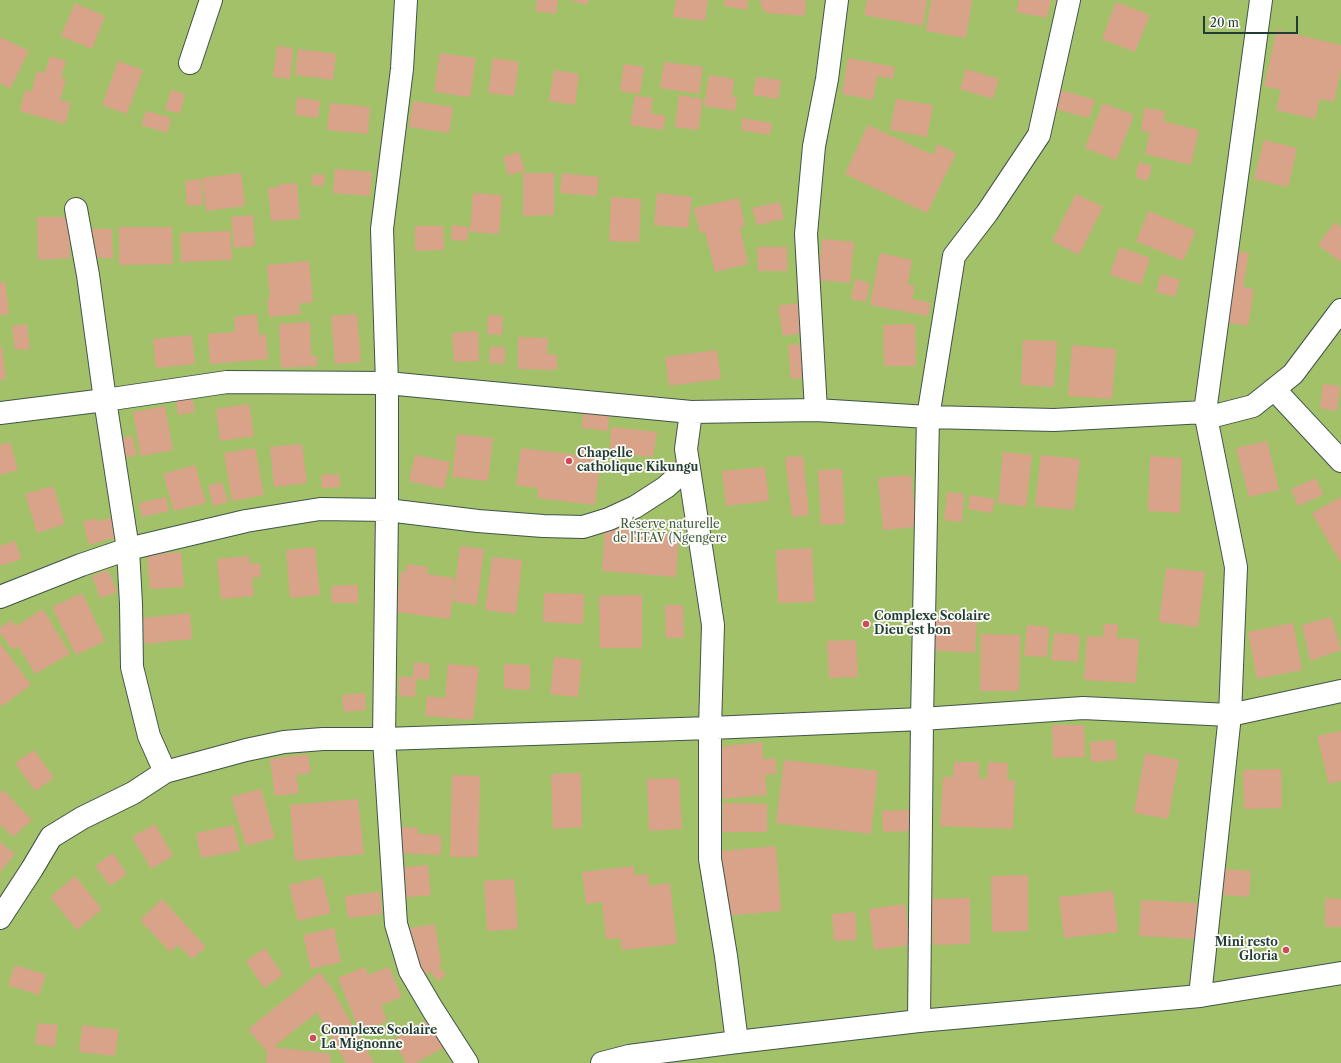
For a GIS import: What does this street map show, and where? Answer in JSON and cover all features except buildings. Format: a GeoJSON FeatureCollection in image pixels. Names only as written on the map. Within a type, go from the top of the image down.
{"type":"FeatureCollection","features":[{"type":"Feature","properties":{"kind":"main road"},"geometry":{"type":"LineString","coordinates":[[190,63],[211,0]]}},
{"type":"Feature","properties":{"kind":"main road"},"geometry":{"type":"LineString","coordinates":[[406,0],[402,69],[382,229],[387,383],[384,739],[396,924],[410,972],[467,1063]]}},
{"type":"Feature","properties":{"kind":"main road"},"geometry":{"type":"LineString","coordinates":[[816,410],[806,234],[814,146],[827,79],[837,0]]}},
{"type":"Feature","properties":{"kind":"main road"},"geometry":{"type":"LineString","coordinates":[[919,1021],[922,719],[928,417],[954,256],[987,213],[1039,135],[1069,0]]}},
{"type":"Feature","properties":{"kind":"main road"},"geometry":{"type":"LineString","coordinates":[[1200,996],[1230,715],[1236,567],[1205,412],[1261,0]]}},
{"type":"Feature","properties":{"kind":"main road"},"geometry":{"type":"LineString","coordinates":[[76,209],[88,275],[105,400],[128,549],[132,667],[149,736],[165,772]]}},
{"type":"Feature","properties":{"kind":"main road"},"geometry":{"type":"LineString","coordinates":[[0,413],[105,400],[227,382],[387,383],[691,412],[816,410],[928,417],[1054,420],[1205,412],[1218,415],[1253,406],[1293,374],[1333,330],[1341,310]]}},
{"type":"Feature","properties":{"kind":"main road"},"geometry":{"type":"LineString","coordinates":[[1274,389],[1341,461]]}},
{"type":"Feature","properties":{"kind":"main road"},"geometry":{"type":"LineString","coordinates":[[691,412],[686,449],[713,625],[710,728],[710,859],[726,956],[737,1042]]}},
{"type":"Feature","properties":{"kind":"main road"},"geometry":{"type":"LineString","coordinates":[[0,596],[128,549],[246,521],[320,510],[387,510],[478,521],[543,526],[583,527],[609,519],[635,507],[666,487],[688,467]]}},
{"type":"Feature","properties":{"kind":"main road"},"geometry":{"type":"LineString","coordinates":[[0,918],[51,837],[82,818],[133,793],[165,772],[246,750],[284,742],[323,739],[384,739],[922,719],[1083,708],[1230,715],[1341,691]]}},
{"type":"Feature","properties":{"kind":"main road"},"geometry":{"type":"LineString","coordinates":[[602,1063],[629,1056],[919,1021],[1200,996],[1341,973]]}},
{"type":"Feature","properties":{"kind":"green space","name":"Réserve naturelle de l'ITAV (Ngengere"},"geometry":{"type":"Polygon","coordinates":[[[0,0],[1341,0],[1341,1063],[0,1063],[0,0]]]}},
{"type":"Feature","properties":{"kind":"place","name":"Chapelle catholique Kikungu"},"geometry":{"type":"Point","coordinates":[569,461]}},
{"type":"Feature","properties":{"kind":"place","name":"Complexe Scolaire Dieu est bon"},"geometry":{"type":"Point","coordinates":[866,624]}},
{"type":"Feature","properties":{"kind":"place","name":"Mini resto Gloria"},"geometry":{"type":"Point","coordinates":[1286,950]}},
{"type":"Feature","properties":{"kind":"place","name":"Complexe Scolaire La Mignonne"},"geometry":{"type":"Point","coordinates":[313,1038]}}]}
